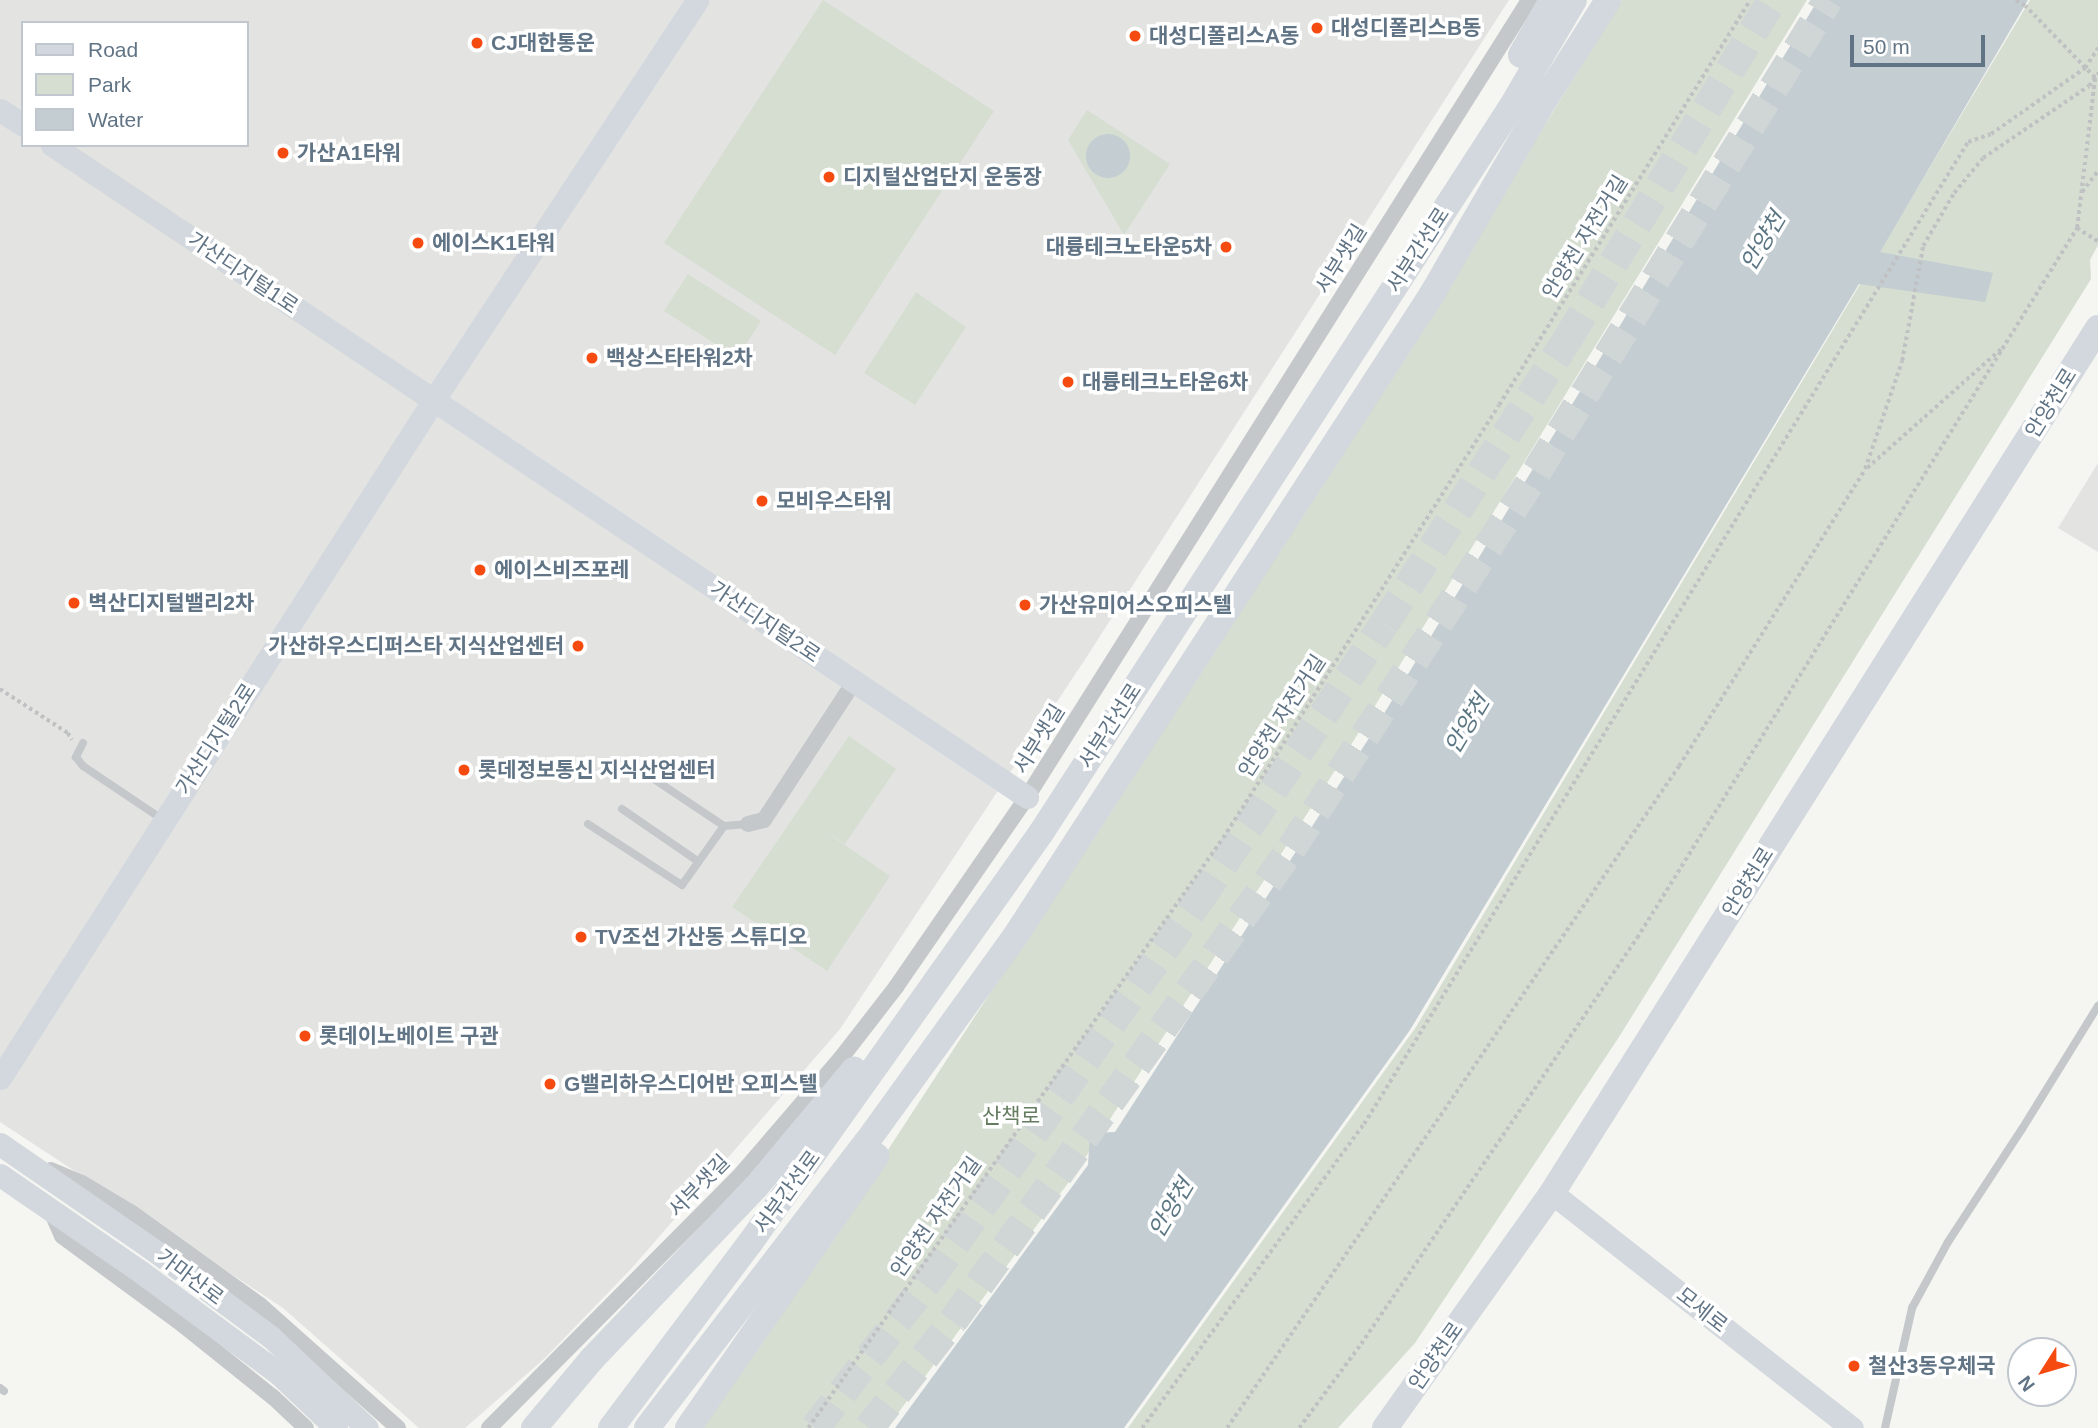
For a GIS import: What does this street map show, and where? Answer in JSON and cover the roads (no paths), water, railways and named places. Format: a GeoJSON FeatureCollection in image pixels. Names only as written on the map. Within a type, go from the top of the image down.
{"type":"FeatureCollection","features":[{"type":"Feature","properties":{"kind":"main road"},"geometry":{"type":"LineString","coordinates":[[1404,272],[1552,0]]}},
{"type":"Feature","properties":{"kind":"main road","name":"서부간선로"},"geometry":{"type":"LineString","coordinates":[[611,1428],[750,1243],[986,914],[1510,109],[1574,0]]}},
{"type":"Feature","properties":{"kind":"main road","name":"서부간선로"},"geometry":{"type":"LineString","coordinates":[[647,1428],[866,1143],[1014,938],[1432,294],[1544,101],[1608,0]]}},
{"type":"Feature","properties":{"kind":"main road","name":"안양천로"},"geometry":{"type":"LineString","coordinates":[[1385,1428],[1552,1193],[2095,337]]}},
{"type":"Feature","properties":{"kind":"main road"},"geometry":{"type":"LineString","coordinates":[[534,1428],[592,1359],[756,1186],[986,914]]}},
{"type":"Feature","properties":{"kind":"main road"},"geometry":{"type":"LineString","coordinates":[[688,1428],[896,1128],[1014,938]]}},
{"type":"Feature","properties":{"kind":"street","name":"가산디지털2로"},"geometry":{"type":"LineString","coordinates":[[0,1078],[433,401],[697,0]]}},
{"type":"Feature","properties":{"kind":"street","name":"서부샛길"},"geometry":{"type":"LineString","coordinates":[[489,1428],[733,1182],[786,1124],[896,987],[1027,797],[1530,0]]}},
{"type":"Feature","properties":{"kind":"street"},"geometry":{"type":"LineString","coordinates":[[0,110],[21,124]]}},
{"type":"Feature","properties":{"kind":"street","name":"가산디지털1로"},"geometry":{"type":"LineString","coordinates":[[55,147],[433,401]]}},
{"type":"Feature","properties":{"kind":"street","name":"가산디지털2로"},"geometry":{"type":"LineString","coordinates":[[433,401],[1027,797]]}},
{"type":"Feature","properties":{"kind":"street"},"geometry":{"type":"LineString","coordinates":[[748,824],[764,820],[854,682]]}},
{"type":"Feature","properties":{"kind":"street","name":"가마산로"},"geometry":{"type":"LineString","coordinates":[[0,1144],[29,1161],[271,1337],[367,1428]]}},
{"type":"Feature","properties":{"kind":"street"},"geometry":{"type":"LineString","coordinates":[[29,1161],[82,1183],[122,1207],[260,1305],[398,1428]]}},
{"type":"Feature","properties":{"kind":"street","name":"가마산로"},"geometry":{"type":"LineString","coordinates":[[0,1175],[141,1272],[278,1373],[335,1428]]}},
{"type":"Feature","properties":{"kind":"street","name":"모세로"},"geometry":{"type":"LineString","coordinates":[[1552,1193],[1852,1428]]}},
{"type":"Feature","properties":{"kind":"street"},"geometry":{"type":"LineString","coordinates":[[50,1209],[62,1236],[183,1325],[273,1397],[306,1428]]}},
{"type":"Feature","properties":{"kind":"lane"},"geometry":{"type":"LineString","coordinates":[[83,743],[76,757],[83,766],[164,821]]}},
{"type":"Feature","properties":{"kind":"lane"},"geometry":{"type":"LineString","coordinates":[[636,767],[724,826],[748,824]]}},
{"type":"Feature","properties":{"kind":"lane"},"geometry":{"type":"LineString","coordinates":[[622,809],[699,862]]}},
{"type":"Feature","properties":{"kind":"lane"},"geometry":{"type":"LineString","coordinates":[[588,824],[682,885],[724,826]]}},
{"type":"Feature","properties":{"kind":"lane"},"geometry":{"type":"LineString","coordinates":[[1885,1428],[1912,1308],[1948,1242],[2098,1006]]}},
{"type":"Feature","properties":{"kind":"water","name":"안양천"},"geometry":{"type":"Polygon","coordinates":[[[1818,0],[2028,0],[1880,252],[1993,273],[1985,302],[1859,284],[1410,1030],[1124,1428],[895,1428],[1088,1165],[1090,1133],[1115,1132],[1371,735],[1818,0]]]}},
{"type":"Feature","properties":{"kind":"water"},"geometry":{"type":"Polygon","coordinates":[[[1108,134],[1123,141],[1130,156],[1123,171],[1108,178],[1093,171],[1086,156],[1093,141],[1108,134]]]}},
{"type":"Feature","properties":{"kind":"tunnel"},"geometry":{"type":"LineString","coordinates":[[815,1428],[929,1280],[1198,902],[1384,624],[1567,340],[1772,0]]}},
{"type":"Feature","properties":{"kind":"tunnel"},"geometry":{"type":"LineString","coordinates":[[869,1428],[953,1321],[1291,849],[1537,471],[1828,0]]}},
{"type":"Feature","properties":{"kind":"place","name":"대성디폴리스B동"},"geometry":{"type":"Point","coordinates":[1317,28]}},
{"type":"Feature","properties":{"kind":"place","name":"대성디폴리스A동"},"geometry":{"type":"Point","coordinates":[1135,36]}},
{"type":"Feature","properties":{"kind":"place","name":"CJ대한통운"},"geometry":{"type":"Point","coordinates":[477,43]}},
{"type":"Feature","properties":{"kind":"place","name":"가산A1타워"},"geometry":{"type":"Point","coordinates":[283,153]}},
{"type":"Feature","properties":{"kind":"place","name":"디지털산업단지 운동장"},"geometry":{"type":"Point","coordinates":[829,177]}},
{"type":"Feature","properties":{"kind":"place","name":"에이스K1타워"},"geometry":{"type":"Point","coordinates":[418,243]}},
{"type":"Feature","properties":{"kind":"place","name":"대륭테크노타운5차"},"geometry":{"type":"Point","coordinates":[1226,247]}},
{"type":"Feature","properties":{"kind":"place","name":"백상스타타워2차"},"geometry":{"type":"Point","coordinates":[592,358]}},
{"type":"Feature","properties":{"kind":"place","name":"대륭테크노타운6차"},"geometry":{"type":"Point","coordinates":[1068,382]}},
{"type":"Feature","properties":{"kind":"place","name":"모비우스타워"},"geometry":{"type":"Point","coordinates":[762,501]}},
{"type":"Feature","properties":{"kind":"place","name":"에이스비즈포레"},"geometry":{"type":"Point","coordinates":[480,570]}},
{"type":"Feature","properties":{"kind":"place","name":"벽산디지털밸리2차"},"geometry":{"type":"Point","coordinates":[74,603]}},
{"type":"Feature","properties":{"kind":"place","name":"가산유미어스오피스텔"},"geometry":{"type":"Point","coordinates":[1025,605]}},
{"type":"Feature","properties":{"kind":"place","name":"가산하우스디퍼스타 지식산업센터"},"geometry":{"type":"Point","coordinates":[578,646]}},
{"type":"Feature","properties":{"kind":"place","name":"롯데정보통신 지식산업센터"},"geometry":{"type":"Point","coordinates":[464,770]}},
{"type":"Feature","properties":{"kind":"place","name":"TV조선 가산동 스튜디오"},"geometry":{"type":"Point","coordinates":[581,937]}},
{"type":"Feature","properties":{"kind":"place","name":"롯데이노베이트 구관"},"geometry":{"type":"Point","coordinates":[305,1036]}},
{"type":"Feature","properties":{"kind":"place","name":"G밸리하우스디어반 오피스텔"},"geometry":{"type":"Point","coordinates":[550,1084]}},
{"type":"Feature","properties":{"kind":"place","name":"철산3동우체국"},"geometry":{"type":"Point","coordinates":[1854,1366]}},
{"type":"Feature","properties":{"kind":"park label","name":"산책로"},"geometry":{"type":"Point","coordinates":[1011,1116]}}]}
